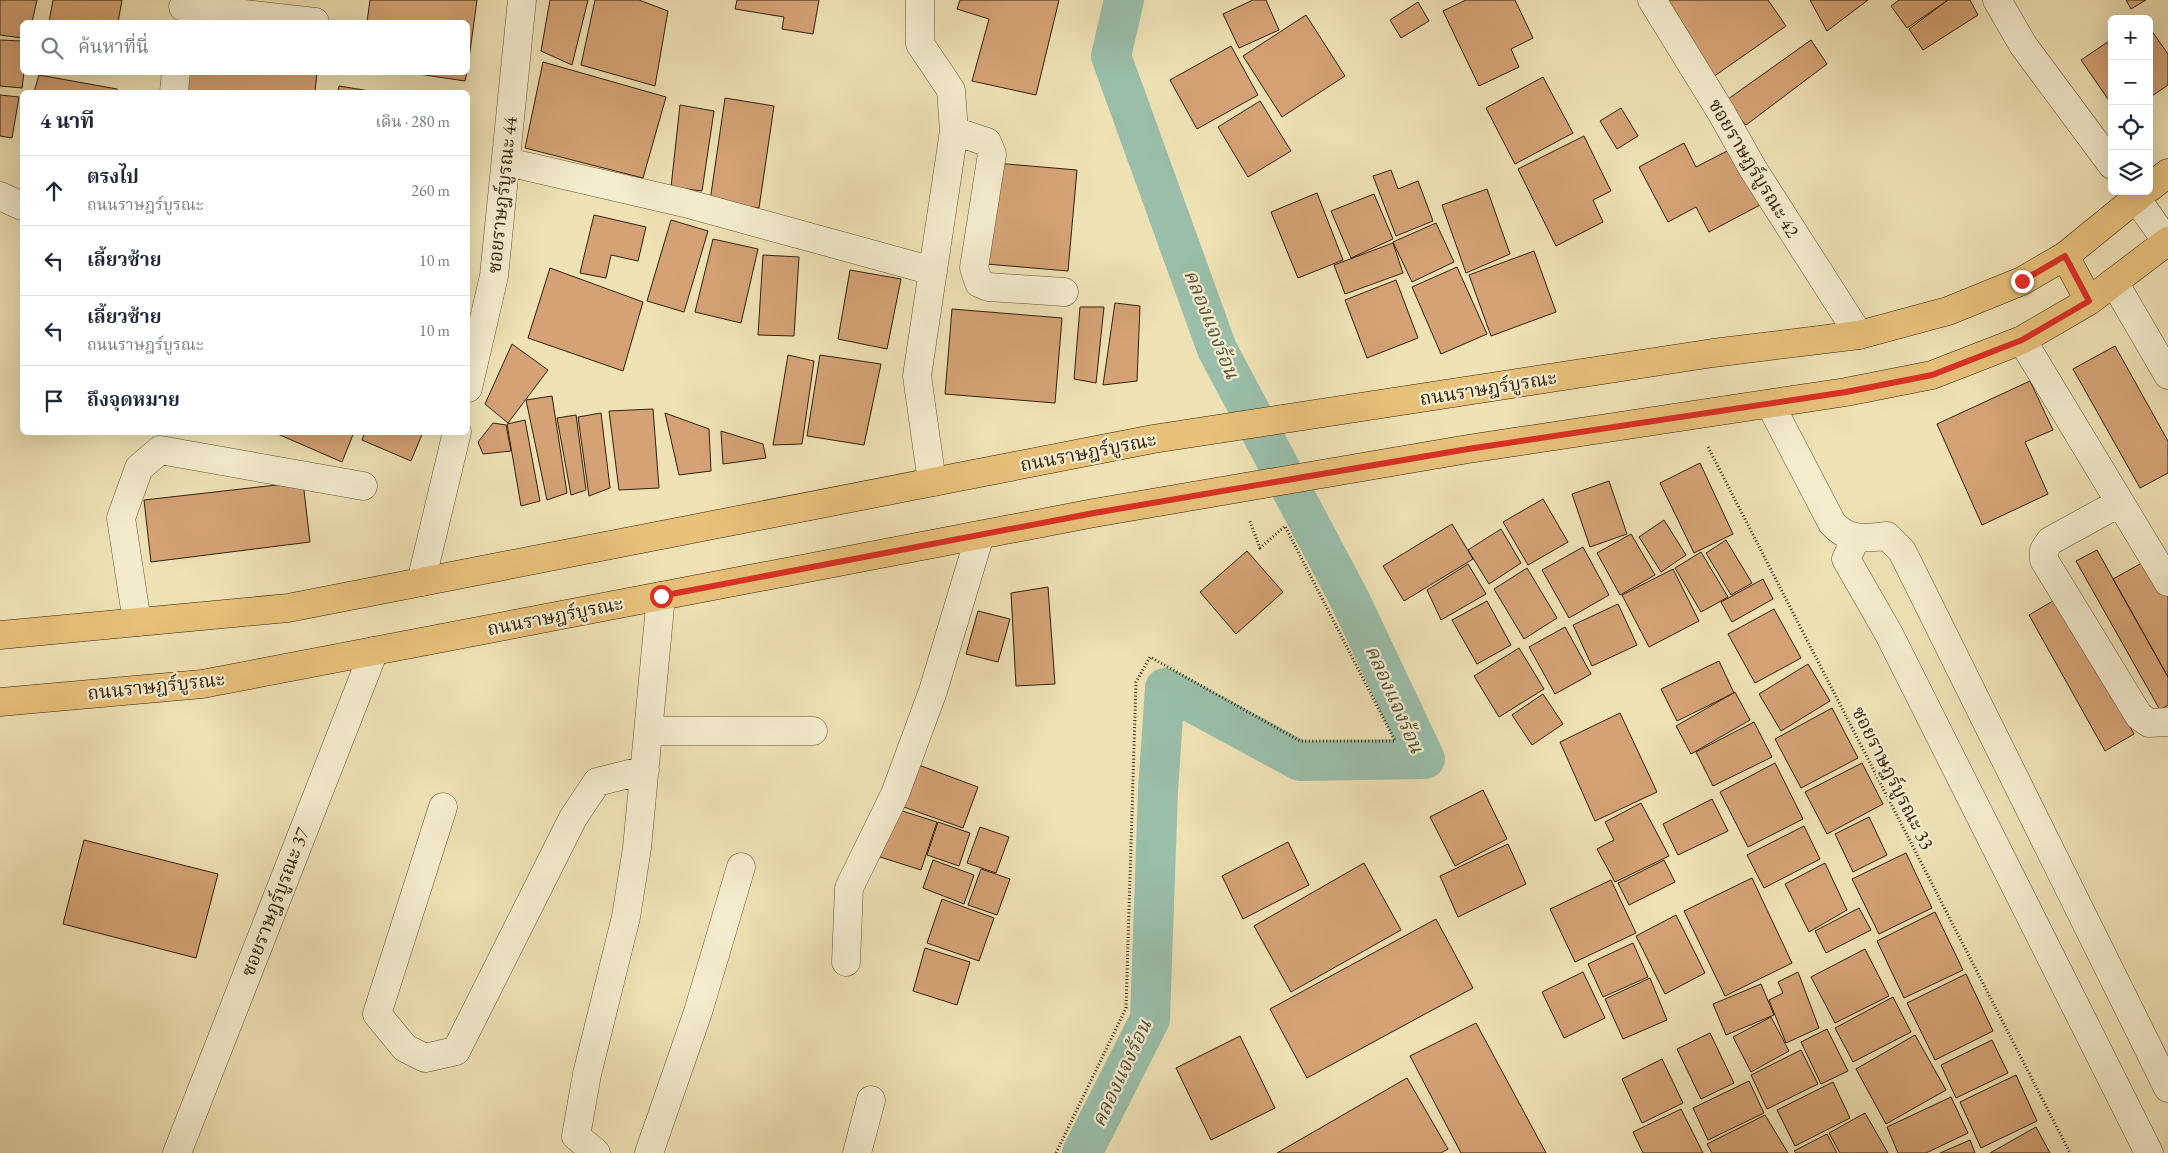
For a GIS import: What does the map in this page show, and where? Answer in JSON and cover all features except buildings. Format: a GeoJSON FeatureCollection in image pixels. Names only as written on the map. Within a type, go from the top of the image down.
{"type":"FeatureCollection","features":[{"type":"Feature","properties":{"kind":"main road","name":"ถนนราษฎร์บูรณะ"},"geometry":{"type":"LineString","coordinates":[[2153,183],[2168,173]]}},
{"type":"Feature","properties":{"kind":"main road","name":"ถนนราษฎร์บูรณะ"},"geometry":{"type":"LineString","coordinates":[[0,635],[288,608],[1153,439],[1713,353],[1859,335],[1948,312],[2022,281],[2065,256],[2136,195]]}},
{"type":"Feature","properties":{"kind":"main road","name":"ถนนราษฎร์บูรณะ"},"geometry":{"type":"LineString","coordinates":[[0,702],[202,684],[1094,513],[1468,449],[1846,392],[1932,375],[2022,340],[2089,301],[2168,242]]}},
{"type":"Feature","properties":{"kind":"main road"},"geometry":{"type":"LineString","coordinates":[[2065,256],[2089,301]]}},
{"type":"Feature","properties":{"kind":"street","name":"ซอยราษฎร์บูรณะ 44"},"geometry":{"type":"LineString","coordinates":[[470,379],[494,276],[522,0]]}},
{"type":"Feature","properties":{"kind":"street"},"geometry":{"type":"LineString","coordinates":[[920,0],[920,44],[951,90],[954,131],[917,376],[932,482]]}},
{"type":"Feature","properties":{"kind":"street","name":"ซอยราษฎร์บูรณะ 42"},"geometry":{"type":"LineString","coordinates":[[1652,0],[1721,112],[1753,169],[1859,335]]}},
{"type":"Feature","properties":{"kind":"street"},"geometry":{"type":"LineString","coordinates":[[1997,0],[2023,45],[2108,160]]}},
{"type":"Feature","properties":{"kind":"street"},"geometry":{"type":"LineString","coordinates":[[183,10],[293,20]]}},
{"type":"Feature","properties":{"kind":"street"},"geometry":{"type":"LineString","coordinates":[[174,90],[176,75]]}},
{"type":"Feature","properties":{"kind":"street"},"geometry":{"type":"LineString","coordinates":[[954,131],[987,142],[992,154],[974,268],[980,283],[988,287],[1064,292]]}},
{"type":"Feature","properties":{"kind":"street"},"geometry":{"type":"LineString","coordinates":[[506,162],[685,203],[933,271]]}},
{"type":"Feature","properties":{"kind":"street"},"geometry":{"type":"LineString","coordinates":[[2142,195],[2168,242]]}},
{"type":"Feature","properties":{"kind":"street"},"geometry":{"type":"LineString","coordinates":[[0,196],[20,205]]}},
{"type":"Feature","properties":{"kind":"street"},"geometry":{"type":"LineString","coordinates":[[2114,282],[2168,376]]}},
{"type":"Feature","properties":{"kind":"street"},"geometry":{"type":"LineString","coordinates":[[2022,340],[2168,582]]}},
{"type":"Feature","properties":{"kind":"street"},"geometry":{"type":"LineString","coordinates":[[1770,404],[1832,523],[1841,531],[1856,538],[1887,536],[1902,551],[2168,1088]]}},
{"type":"Feature","properties":{"kind":"street"},"geometry":{"type":"LineString","coordinates":[[421,582],[456,435]]}},
{"type":"Feature","properties":{"kind":"street"},"geometry":{"type":"LineString","coordinates":[[137,622],[121,518],[139,468],[160,450],[363,486]]}},
{"type":"Feature","properties":{"kind":"street"},"geometry":{"type":"LineString","coordinates":[[2119,503],[2050,541],[2044,550],[2044,560],[2140,716],[2149,723],[2168,722]]}},
{"type":"Feature","properties":{"kind":"street"},"geometry":{"type":"LineString","coordinates":[[846,962],[849,888],[895,794],[933,691],[980,535]]}},
{"type":"Feature","properties":{"kind":"street"},"geometry":{"type":"LineString","coordinates":[[1856,538],[1846,559],[1889,634],[2149,1153]]}},
{"type":"Feature","properties":{"kind":"street"},"geometry":{"type":"LineString","coordinates":[[596,1153],[576,1136],[586,1074],[626,917],[637,848],[661,596]]}},
{"type":"Feature","properties":{"kind":"street","name":"ซอยราษฎร์บูรณะ 37"},"geometry":{"type":"LineString","coordinates":[[177,1153],[374,651]]}},
{"type":"Feature","properties":{"kind":"street"},"geometry":{"type":"LineString","coordinates":[[648,731],[813,731]]}},
{"type":"Feature","properties":{"kind":"street"},"geometry":{"type":"LineString","coordinates":[[443,807],[377,1014],[405,1048],[425,1058],[456,1051],[573,818],[597,782],[645,770]]}},
{"type":"Feature","properties":{"kind":"street"},"geometry":{"type":"LineString","coordinates":[[649,1153],[698,1012],[741,867]]}},
{"type":"Feature","properties":{"kind":"street"},"geometry":{"type":"LineString","coordinates":[[858,1153],[871,1100]]}},
{"type":"Feature","properties":{"kind":"path","name":"ซอยราษฎร์บูรณะ 33"},"geometry":{"type":"LineString","coordinates":[[1692,416],[2070,1153]]}},
{"type":"Feature","properties":{"kind":"path"},"geometry":{"type":"LineString","coordinates":[[1056,1153],[1126,1008],[1136,682],[1150,657],[1300,742],[1396,741],[1286,526],[1260,548],[1236,489]]}},
{"type":"Feature","properties":{"kind":"waterway","name":"คลองแจงร้อน"},"geometry":{"type":"LineString","coordinates":[[1082,1153],[1150,1019],[1158,790],[1165,688],[1300,761],[1425,759],[1350,600],[1217,349],[1111,56],[1124,0]]}},
{"type":"Feature","properties":{"kind":"route"},"geometry":{"type":"LineString","coordinates":[[661,596],[1094,513],[1468,449],[1846,392],[1932,375],[2022,340],[2089,301],[2065,256],[2022,281]]}}]}
